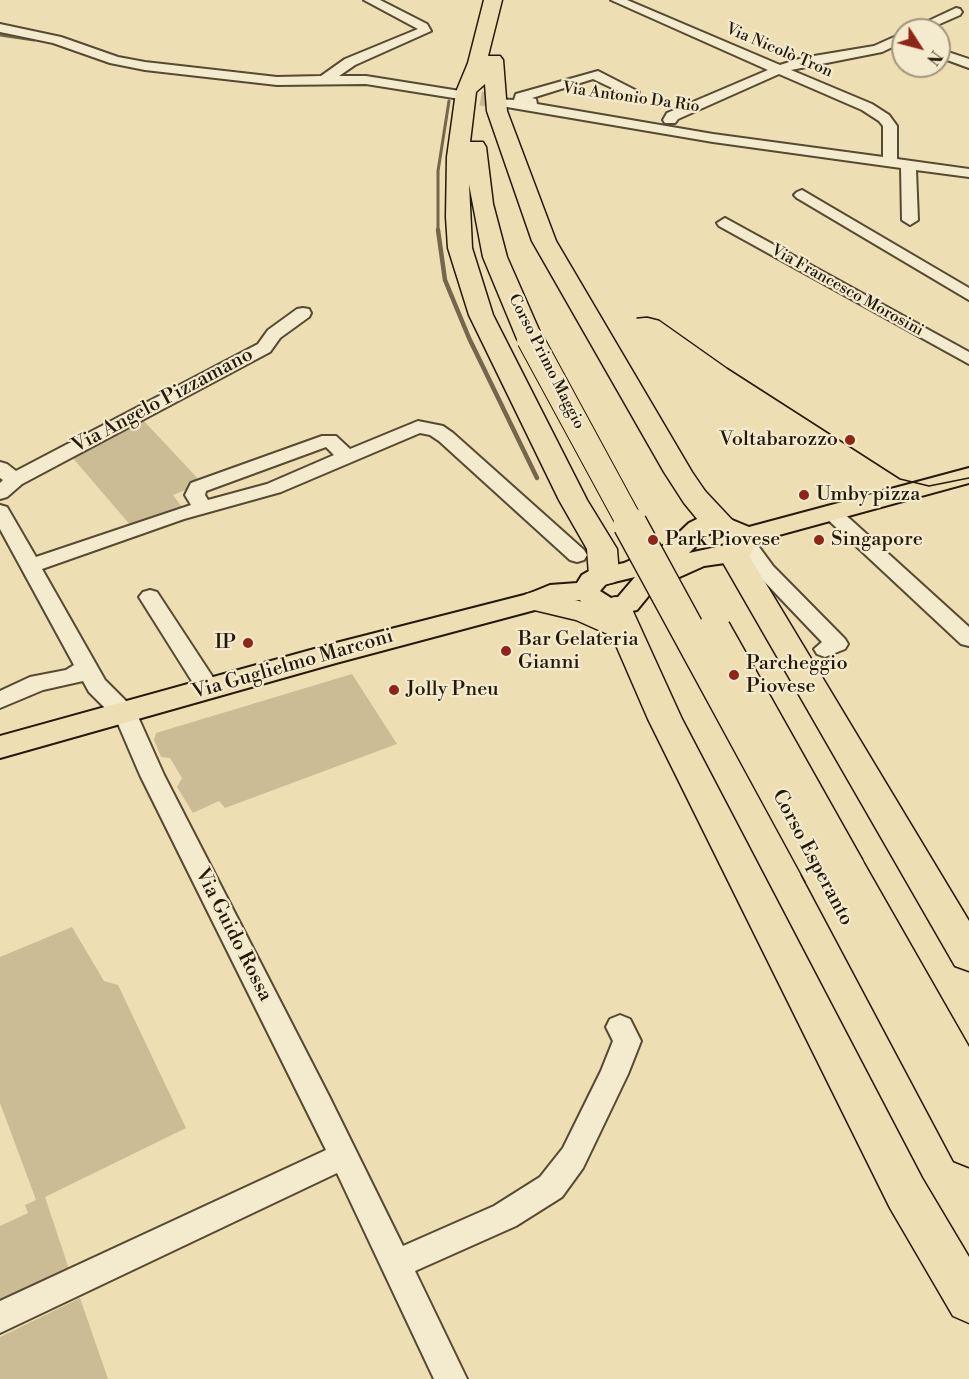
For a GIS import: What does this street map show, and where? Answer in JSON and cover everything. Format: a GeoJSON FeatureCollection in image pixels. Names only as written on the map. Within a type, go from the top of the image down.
{"type":"FeatureCollection","features":[{"type":"Feature","properties":{"kind":"highway","name":"Corso Primo Maggio"},"geometry":{"type":"LineString","coordinates":[[493,0],[485,22],[485,61],[504,257],[530,339],[665,565]]}},
{"type":"Feature","properties":{"kind":"highway","name":"Corso Primo Maggio"},"geometry":{"type":"LineString","coordinates":[[485,61],[507,0]]}},
{"type":"Feature","properties":{"kind":"highway"},"geometry":{"type":"LineString","coordinates":[[485,61],[497,111],[534,219],[544,241],[678,472],[701,506],[735,538],[969,955]]}},
{"type":"Feature","properties":{"kind":"highway"},"geometry":{"type":"LineString","coordinates":[[485,61],[466,93],[458,157],[457,217],[460,248],[481,315],[573,500],[602,549],[595,583]]}},
{"type":"Feature","properties":{"kind":"highway","name":"Corso Esperanto"},"geometry":{"type":"LineString","coordinates":[[665,565],[835,871],[969,1086]]}},
{"type":"Feature","properties":{"kind":"highway"},"geometry":{"type":"LineString","coordinates":[[537,601],[620,619],[665,719],[901,1182],[969,1300]]}},
{"type":"Feature","properties":{"kind":"highway","name":"Corso Esperanto"},"geometry":{"type":"LineString","coordinates":[[835,871],[969,1148]]}},
{"type":"Feature","properties":{"kind":"main road"},"geometry":{"type":"LineString","coordinates":[[595,583],[593,600],[607,607],[620,619],[646,582],[706,556],[735,538],[969,475]]}},
{"type":"Feature","properties":{"kind":"main road","name":"Via Guglielmo Marconi"},"geometry":{"type":"LineString","coordinates":[[0,747],[408,633],[537,601],[550,594],[595,583],[676,550],[706,525],[735,538]]}},
{"type":"Feature","properties":{"kind":"street"},"geometry":{"type":"LineString","coordinates":[[326,80],[334,71],[358,57],[425,31],[423,27],[370,0]]}},
{"type":"Feature","properties":{"kind":"street","name":"Via Nicolò Tron"},"geometry":{"type":"LineString","coordinates":[[617,0],[867,107],[884,118],[891,134],[890,162]]}},
{"type":"Feature","properties":{"kind":"street"},"geometry":{"type":"LineString","coordinates":[[942,18],[956,12]]}},
{"type":"Feature","properties":{"kind":"street"},"geometry":{"type":"LineString","coordinates":[[0,27],[56,40],[115,60],[145,66],[277,81],[387,82],[460,95]]}},
{"type":"Feature","properties":{"kind":"street"},"geometry":{"type":"LineString","coordinates":[[670,120],[672,116],[779,69],[802,62],[881,48],[891,44]]}},
{"type":"Feature","properties":{"kind":"street"},"geometry":{"type":"LineString","coordinates":[[951,58],[969,64]]}},
{"type":"Feature","properties":{"kind":"street","name":"Via Antonio Da Rio"},"geometry":{"type":"LineString","coordinates":[[632,92],[598,75],[592,75],[527,94],[521,97],[521,100],[633,119],[670,120],[702,126],[742,137],[743,142]]}},
{"type":"Feature","properties":{"kind":"street","name":"Via Antonio Da Rio"},"geometry":{"type":"LineString","coordinates":[[500,102],[743,142],[969,173]]}},
{"type":"Feature","properties":{"kind":"street"},"geometry":{"type":"LineString","coordinates":[[908,165],[910,220]]}},
{"type":"Feature","properties":{"kind":"street"},"geometry":{"type":"LineString","coordinates":[[802,195],[969,295]]}},
{"type":"Feature","properties":{"kind":"street","name":"Via Francesco Morosini"},"geometry":{"type":"LineString","coordinates":[[725,223],[969,359]]}},
{"type":"Feature","properties":{"kind":"street","name":"Via Angelo Pizzamano"},"geometry":{"type":"LineString","coordinates":[[0,493],[7,474],[264,348],[274,334],[303,313]]}},
{"type":"Feature","properties":{"kind":"street"},"geometry":{"type":"LineString","coordinates":[[31,566],[202,507],[274,488],[418,427],[436,430],[577,555]]}},
{"type":"Feature","properties":{"kind":"street"},"geometry":{"type":"LineString","coordinates":[[0,511],[97,686],[124,713]]}},
{"type":"Feature","properties":{"kind":"street"},"geometry":{"type":"LineString","coordinates":[[832,513],[969,639]]}},
{"type":"Feature","properties":{"kind":"street"},"geometry":{"type":"LineString","coordinates":[[735,538],[837,644],[825,649]]}},
{"type":"Feature","properties":{"kind":"street"},"geometry":{"type":"LineString","coordinates":[[150,597],[208,688]]}},
{"type":"Feature","properties":{"kind":"street"},"geometry":{"type":"LineString","coordinates":[[0,700],[38,683],[80,673],[85,666]]}},
{"type":"Feature","properties":{"kind":"street","name":"Via Guido Rossa"},"geometry":{"type":"LineString","coordinates":[[124,713],[152,775],[397,1264],[451,1379]]}},
{"type":"Feature","properties":{"kind":"street"},"geometry":{"type":"LineString","coordinates":[[397,1264],[505,1216],[551,1187],[573,1158],[614,1074],[627,1041],[620,1027]]}},
{"type":"Feature","properties":{"kind":"street"},"geometry":{"type":"LineString","coordinates":[[0,1317],[343,1156]]}},
{"type":"Feature","properties":{"kind":"shaded area"},"geometry":{"type":"Polygon","coordinates":[[[143,420],[202,483],[173,495],[182,507],[132,527],[71,456],[143,420]]]}},
{"type":"Feature","properties":{"kind":"shaded area"},"geometry":{"type":"Polygon","coordinates":[[[352,674],[397,744],[225,808],[219,801],[193,813],[177,787],[182,778],[170,758],[161,757],[154,740],[156,733],[352,674]]]}},
{"type":"Feature","properties":{"kind":"shaded area"},"geometry":{"type":"Polygon","coordinates":[[[72,927],[104,981],[118,985],[186,1128],[45,1197],[69,1269],[0,1300],[0,1226],[28,1213],[25,1205],[36,1200],[0,1103],[0,957],[72,927]]]}},
{"type":"Feature","properties":{"kind":"shaded area"},"geometry":{"type":"Polygon","coordinates":[[[80,1298],[108,1379],[0,1379],[0,1337],[80,1298]]]}},
{"type":"Feature","properties":{"kind":"waterway"},"geometry":{"type":"LineString","coordinates":[[0,35],[34,40]]}},
{"type":"Feature","properties":{"kind":"waterway"},"geometry":{"type":"LineString","coordinates":[[438,230],[438,171],[449,101]]}},
{"type":"Feature","properties":{"kind":"waterway"},"geometry":{"type":"LineString","coordinates":[[438,230],[445,280],[469,338],[537,478]]}},
{"type":"Feature","properties":{"kind":"tunnel"},"geometry":{"type":"LineString","coordinates":[[460,95],[500,102]]}},
{"type":"Feature","properties":{"kind":"tram line"},"geometry":{"type":"LineString","coordinates":[[637,318],[647,317],[659,320],[727,368],[900,479],[929,486],[969,478]]}},
{"type":"Feature","properties":{"kind":"place","name":"Voltabarozzo"},"geometry":{"type":"Point","coordinates":[850,440]}},
{"type":"Feature","properties":{"kind":"place","name":"Umby pizza"},"geometry":{"type":"Point","coordinates":[804,495]}},
{"type":"Feature","properties":{"kind":"place","name":"Park Piovese"},"geometry":{"type":"Point","coordinates":[653,540]}},
{"type":"Feature","properties":{"kind":"place","name":"Singapore"},"geometry":{"type":"Point","coordinates":[819,540]}},
{"type":"Feature","properties":{"kind":"place","name":"IP"},"geometry":{"type":"Point","coordinates":[248,643]}},
{"type":"Feature","properties":{"kind":"place","name":"Bar Gelateria Gianni"},"geometry":{"type":"Point","coordinates":[506,651]}},
{"type":"Feature","properties":{"kind":"place","name":"Parcheggio Piovese"},"geometry":{"type":"Point","coordinates":[734,675]}},
{"type":"Feature","properties":{"kind":"place","name":"Jolly Pneu"},"geometry":{"type":"Point","coordinates":[394,690]}}]}
